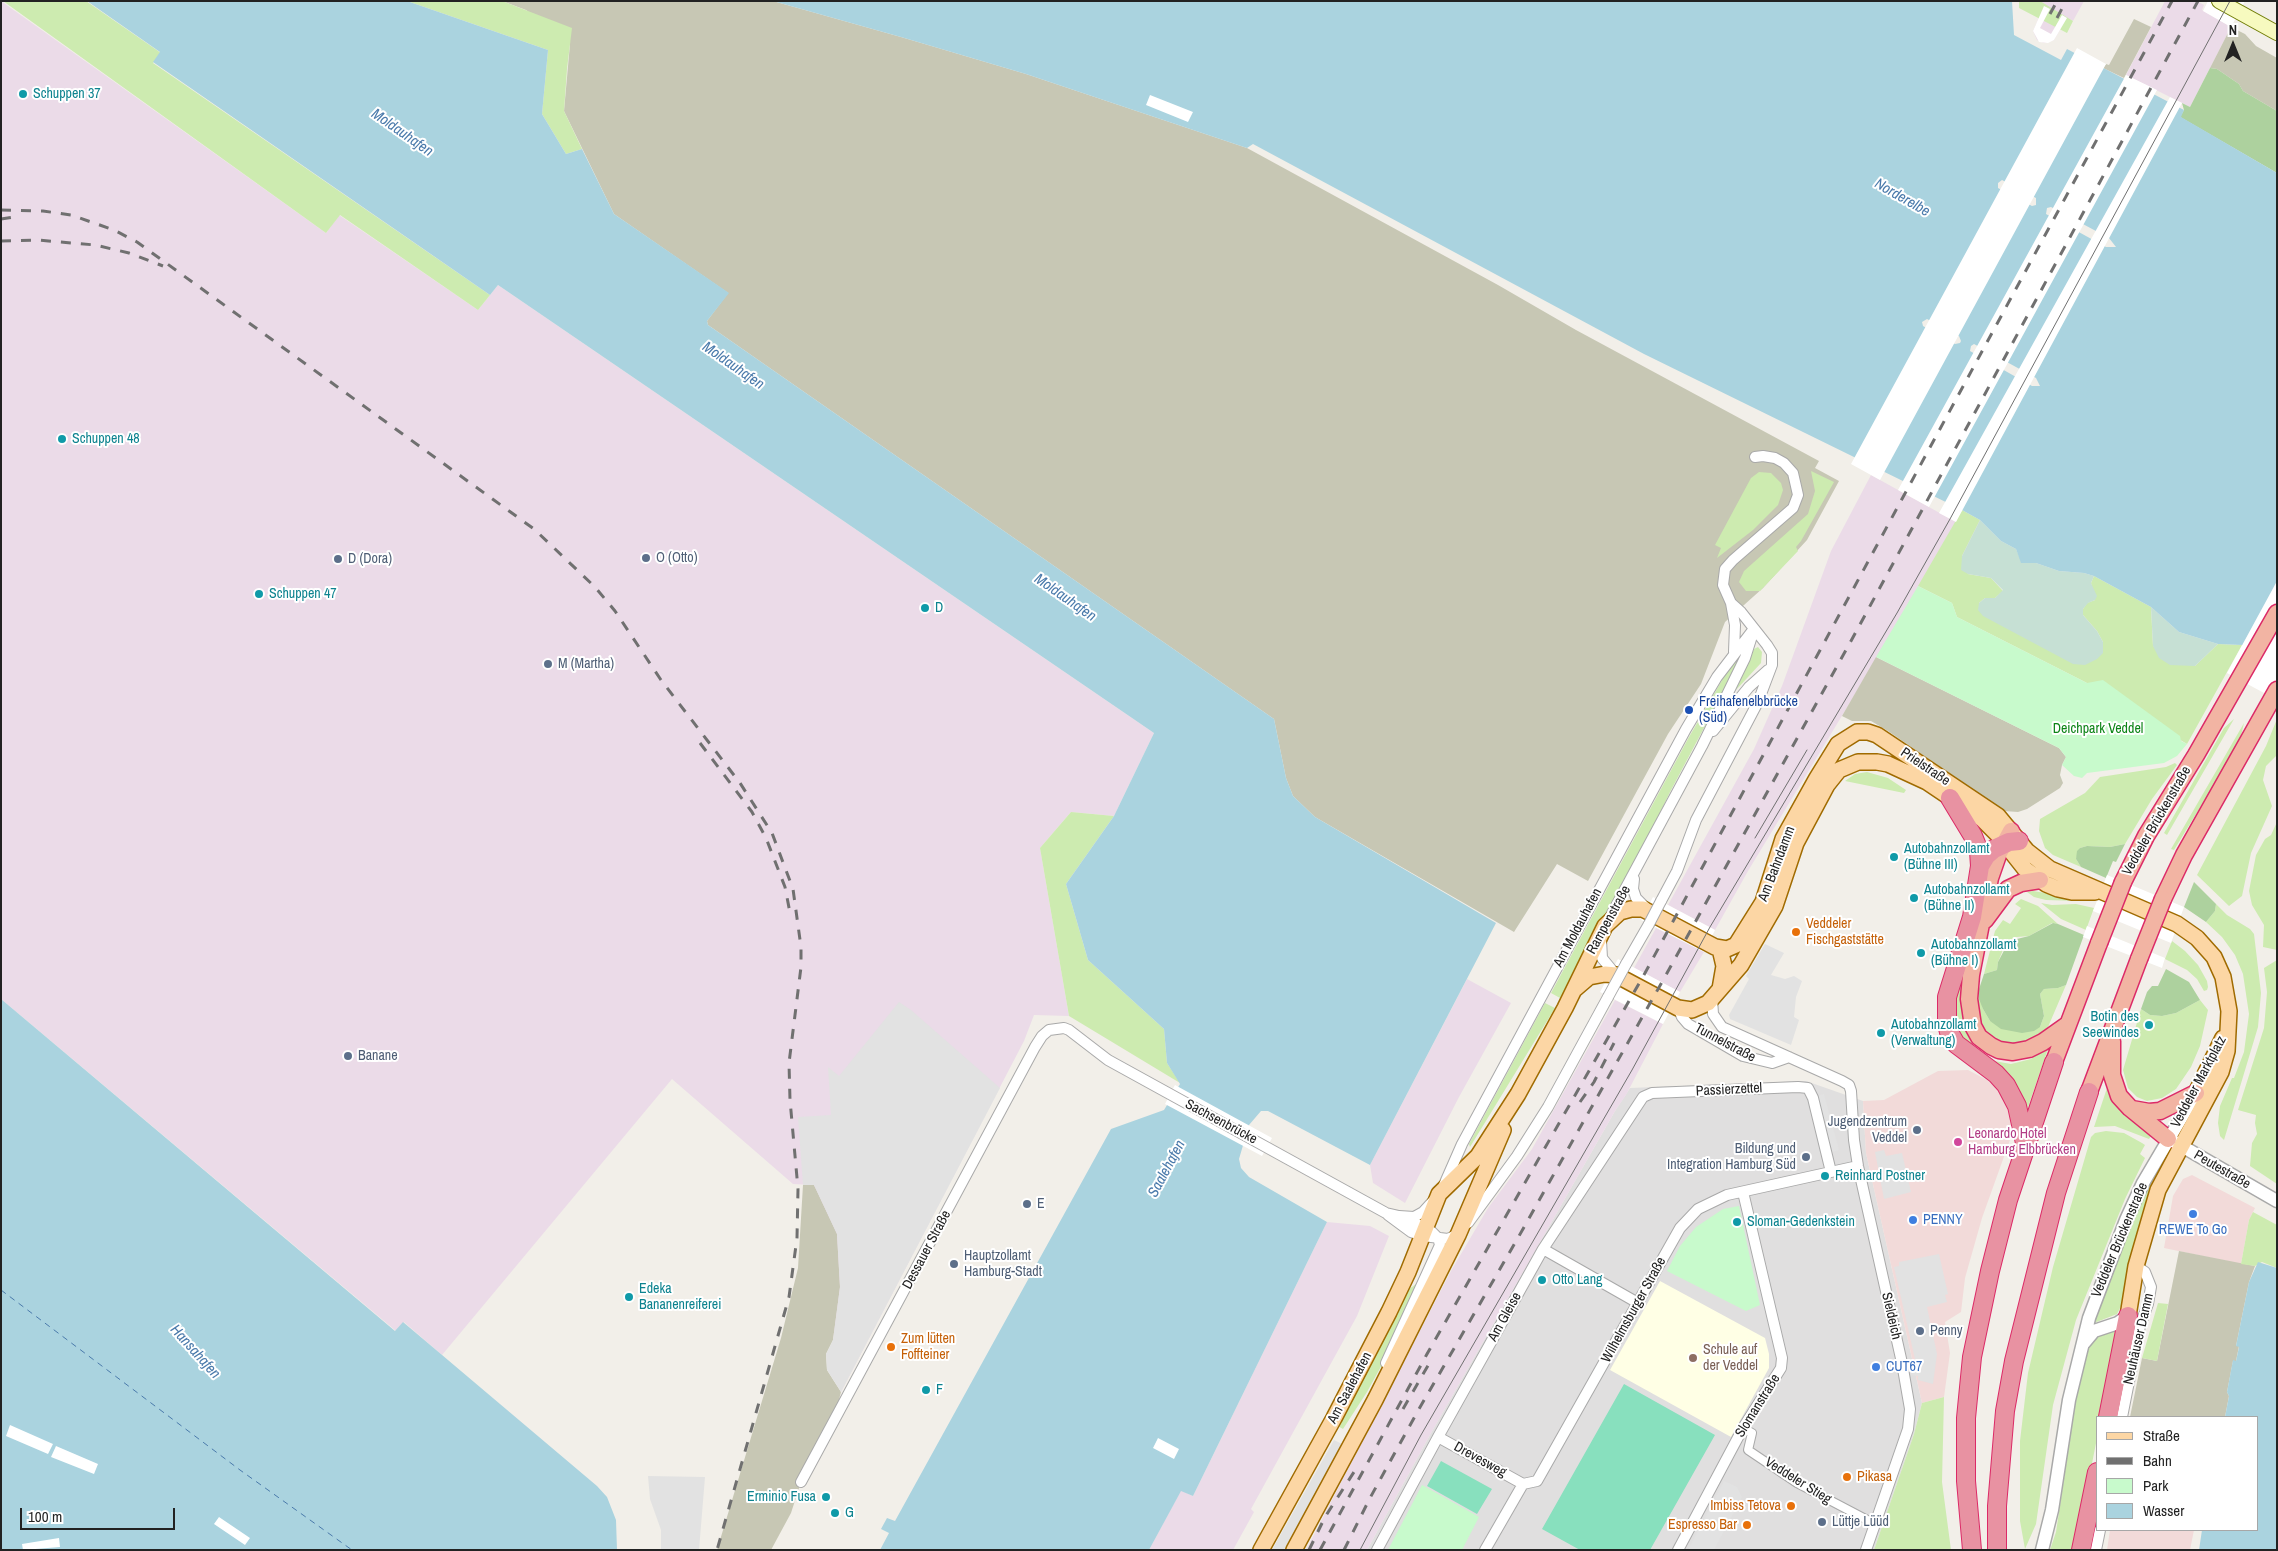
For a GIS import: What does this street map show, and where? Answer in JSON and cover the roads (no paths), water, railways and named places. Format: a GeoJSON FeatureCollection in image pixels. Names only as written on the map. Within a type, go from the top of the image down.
{"type":"FeatureCollection","features":[{"type":"Feature","properties":{"kind":"highway","name":"Veddeler Brückenstraße"},"geometry":{"type":"LineString","coordinates":[[2054,1062],[2123,882],[2146,836],[2277,614]]}},
{"type":"Feature","properties":{"kind":"highway"},"geometry":{"type":"LineString","coordinates":[[1997,1550],[1997,1506],[2005,1411],[2014,1361],[2056,1193],[2089,1092],[2163,898],[2184,855],[2275,694]]}},
{"type":"Feature","properties":{"kind":"highway"},"geometry":{"type":"LineString","coordinates":[[1950,798],[1973,836],[1980,866],[1970,926],[1947,998],[1948,1032],[1956,1044],[1996,1074],[2006,1085],[2017,1106],[2025,1146]]}},
{"type":"Feature","properties":{"kind":"highway"},"geometry":{"type":"LineString","coordinates":[[1980,866],[1986,856],[2011,838]]}},
{"type":"Feature","properties":{"kind":"highway"},"geometry":{"type":"LineString","coordinates":[[2011,838],[1993,868],[1971,975],[1969,999],[1972,1022],[1979,1037],[1999,1050],[2022,1051],[2043,1042],[2067,1025]]}},
{"type":"Feature","properties":{"kind":"highway"},"geometry":{"type":"LineString","coordinates":[[1981,926],[2008,889],[2018,884],[2040,880]]}},
{"type":"Feature","properties":{"kind":"highway"},"geometry":{"type":"LineString","coordinates":[[2112,1029],[2113,1081],[2119,1096],[2130,1108],[2175,1143]]}},
{"type":"Feature","properties":{"kind":"highway"},"geometry":{"type":"LineString","coordinates":[[1972,1550],[1966,1481],[1966,1418],[1972,1357],[1990,1271],[2025,1146],[2054,1062]]}},
{"type":"Feature","properties":{"kind":"highway"},"geometry":{"type":"LineString","coordinates":[[2130,1108],[2148,1112],[2160,1111],[2196,1093]]}},
{"type":"Feature","properties":{"kind":"highway"},"geometry":{"type":"LineString","coordinates":[[2108,1416],[2128,1316]]}},
{"type":"Feature","properties":{"kind":"highway"},"geometry":{"type":"LineString","coordinates":[[2001,1470],[2009,1550]]}},
{"type":"Feature","properties":{"kind":"highway"},"geometry":{"type":"LineString","coordinates":[[2081,1550],[2096,1477]]}},
{"type":"Feature","properties":{"kind":"main road"},"geometry":{"type":"LineString","coordinates":[[2219,1],[2277,33]]}},
{"type":"Feature","properties":{"kind":"main road","name":"Prielstraße"},"geometry":{"type":"LineString","coordinates":[[1834,749],[1843,739],[1855,733],[1861,731],[1873,733],[1998,816],[2011,838]]}},
{"type":"Feature","properties":{"kind":"main road","name":"Am Bahndamm"},"geometry":{"type":"LineString","coordinates":[[1720,949],[1732,948],[1739,943],[1764,902],[1783,839],[1834,749]]}},
{"type":"Feature","properties":{"kind":"main road","name":"Prielstraße"},"geometry":{"type":"LineString","coordinates":[[1840,770],[1858,762],[1882,763],[1916,776],[2011,838]]}},
{"type":"Feature","properties":{"kind":"main road","name":"Am Bahndamm"},"geometry":{"type":"LineString","coordinates":[[1678,1008],[1697,1009],[1716,995],[1741,965],[1775,906],[1798,838],[1827,785],[1840,770]]}},
{"type":"Feature","properties":{"kind":"main road","name":"Veddeler Marktplatz"},"geometry":{"type":"LineString","coordinates":[[2011,838],[2024,869],[2040,880],[2058,889],[2072,892],[2101,892]]}},
{"type":"Feature","properties":{"kind":"main road","name":"Veddeler Marktplatz"},"geometry":{"type":"LineString","coordinates":[[2011,838],[2050,870],[2177,924],[2197,938],[2214,957],[2223,977],[2228,996],[2229,1026],[2227,1052],[2221,1072],[2175,1143]]}},
{"type":"Feature","properties":{"kind":"main road"},"geometry":{"type":"LineString","coordinates":[[1605,926],[1614,916],[1626,910],[1637,909],[1653,912],[1720,949],[1724,962],[1724,973],[1716,995]]}},
{"type":"Feature","properties":{"kind":"main road","name":"Rampenstraße"},"geometry":{"type":"LineString","coordinates":[[1439,1194],[1478,1156],[1518,1094],[1573,992],[1605,926]]}},
{"type":"Feature","properties":{"kind":"main road"},"geometry":{"type":"LineString","coordinates":[[1573,992],[1589,977],[1621,969]]}},
{"type":"Feature","properties":{"kind":"main road","name":"Tunnelstraße"},"geometry":{"type":"LineString","coordinates":[[1621,969],[1678,1008]]}},
{"type":"Feature","properties":{"kind":"main road","name":"Veddeler Marktplatz"},"geometry":{"type":"LineString","coordinates":[[2196,1093],[2229,1026]]}},
{"type":"Feature","properties":{"kind":"main road","name":"Rampenstraße"},"geometry":{"type":"LineString","coordinates":[[1458,1235],[1518,1094]]}},
{"type":"Feature","properties":{"kind":"main road","name":"Veddeler Brückenstraße"},"geometry":{"type":"LineString","coordinates":[[2128,1316],[2136,1266],[2158,1190],[2175,1143]]}},
{"type":"Feature","properties":{"kind":"main road","name":"Am Moldauhafen"},"geometry":{"type":"LineString","coordinates":[[1424,1232],[1439,1194]]}},
{"type":"Feature","properties":{"kind":"main road","name":"Am Saalehafen"},"geometry":{"type":"LineString","coordinates":[[1261,1550],[1334,1418],[1389,1312],[1424,1232]]}},
{"type":"Feature","properties":{"kind":"main road","name":"Am Saalehafen"},"geometry":{"type":"LineString","coordinates":[[1294,1550],[1375,1400],[1458,1235]]}},
{"type":"Feature","properties":{"kind":"street"},"geometry":{"type":"LineString","coordinates":[[1731,658],[1735,650],[1736,629],[1731,602],[1723,585],[1725,569],[1793,508],[1798,495],[1793,473],[1784,463],[1774,458],[1755,457]]}},
{"type":"Feature","properties":{"kind":"street"},"geometry":{"type":"LineString","coordinates":[[1403,1217],[1424,1232],[1439,1239],[1448,1239],[1458,1235],[1485,1202],[1548,1107],[1608,997],[1621,969],[1677,870],[1696,820],[1740,740],[1772,665],[1772,653],[1741,612],[1731,602]]}},
{"type":"Feature","properties":{"kind":"street","name":"Am Moldauhafen"},"geometry":{"type":"LineString","coordinates":[[1439,1194],[1460,1149],[1686,729],[1717,677],[1753,630]]}},
{"type":"Feature","properties":{"kind":"street","name":"Rampenstraße"},"geometry":{"type":"LineString","coordinates":[[1605,926],[1702,746],[1745,658],[1753,630]]}},
{"type":"Feature","properties":{"kind":"street","name":"Rampenstraße"},"geometry":{"type":"LineString","coordinates":[[1702,746],[1745,692],[1772,665]]}},
{"type":"Feature","properties":{"kind":"street"},"geometry":{"type":"LineString","coordinates":[[1634,875],[1634,892],[1640,902],[1653,912]]}},
{"type":"Feature","properties":{"kind":"street","name":"Tunnelstraße"},"geometry":{"type":"LineString","coordinates":[[1605,926],[1600,944],[1602,958],[1621,969]]}},
{"type":"Feature","properties":{"kind":"street","name":"Tunnelstraße"},"geometry":{"type":"LineString","coordinates":[[1716,995],[1712,1014],[1722,1027],[1842,1081]]}},
{"type":"Feature","properties":{"kind":"street","name":"Tunnelstraße"},"geometry":{"type":"LineString","coordinates":[[1678,1008],[1688,1024],[1743,1056],[1772,1063],[1789,1057]]}},
{"type":"Feature","properties":{"kind":"street","name":"Sachsenbrücke"},"geometry":{"type":"LineString","coordinates":[[1060,1028],[1069,1030],[1108,1060],[1386,1213],[1411,1232],[1424,1232]]}},
{"type":"Feature","properties":{"kind":"street","name":"Dessauer Straße"},"geometry":{"type":"LineString","coordinates":[[801,1482],[1035,1047],[1045,1033],[1060,1028]]}},
{"type":"Feature","properties":{"kind":"street","name":"Sieldeich"},"geometry":{"type":"LineString","coordinates":[[1842,1081],[1849,1085],[1852,1093],[1853,1131],[1858,1166],[1902,1363],[1910,1409],[1908,1429],[1866,1550]]}},
{"type":"Feature","properties":{"kind":"street","name":"Passierzettel"},"geometry":{"type":"LineString","coordinates":[[1646,1094],[1798,1086],[1811,1091],[1831,1172]]}},
{"type":"Feature","properties":{"kind":"street","name":"Veddeler Marktplatz"},"geometry":{"type":"LineString","coordinates":[[2175,1143],[2196,1093]]}},
{"type":"Feature","properties":{"kind":"street","name":"Am Gleise"},"geometry":{"type":"LineString","coordinates":[[1377,1550],[1438,1436],[1543,1249],[1646,1094]]}},
{"type":"Feature","properties":{"kind":"street","name":"Peutestraße"},"geometry":{"type":"LineString","coordinates":[[2175,1143],[2277,1201]]}},
{"type":"Feature","properties":{"kind":"street","name":"Veddeler Brückenstraße"},"geometry":{"type":"LineString","coordinates":[[2042,1550],[2052,1510],[2069,1400],[2089,1318],[2126,1220],[2154,1163],[2175,1143]]}},
{"type":"Feature","properties":{"kind":"street","name":"Wilhelmsburger Straße"},"geometry":{"type":"LineString","coordinates":[[1485,1550],[1523,1484],[1537,1481],[1542,1474],[1680,1228],[1698,1209],[1727,1195],[1858,1166]]}},
{"type":"Feature","properties":{"kind":"street","name":"Slomanstraße"},"geometry":{"type":"LineString","coordinates":[[1678,1550],[1743,1428],[1781,1368],[1782,1358],[1743,1192]]}},
{"type":"Feature","properties":{"kind":"street"},"geometry":{"type":"LineString","coordinates":[[1403,1217],[1414,1217],[1420,1214],[1439,1194]]}},
{"type":"Feature","properties":{"kind":"street","name":"Sachsenbrücke"},"geometry":{"type":"LineString","coordinates":[[1386,1213],[1403,1217]]}},
{"type":"Feature","properties":{"kind":"street","name":"Am Saalehafen"},"geometry":{"type":"LineString","coordinates":[[1375,1400],[1375,1393],[1394,1343],[1440,1250],[1439,1239]]}},
{"type":"Feature","properties":{"kind":"street"},"geometry":{"type":"LineString","coordinates":[[1543,1249],[1638,1303]]}},
{"type":"Feature","properties":{"kind":"street","name":"Neuhäuser Damm"},"geometry":{"type":"LineString","coordinates":[[2122,1416],[2140,1326],[2148,1304],[2151,1287],[2145,1272],[2136,1266]]}},
{"type":"Feature","properties":{"kind":"street"},"geometry":{"type":"LineString","coordinates":[[2083,1345],[2094,1332],[2121,1321],[2128,1316]]}},
{"type":"Feature","properties":{"kind":"street","name":"Veddeler Stieg"},"geometry":{"type":"LineString","coordinates":[[1743,1428],[1752,1433],[1748,1450],[1797,1483],[1875,1524]]}},
{"type":"Feature","properties":{"kind":"street","name":"Drevesweg"},"geometry":{"type":"LineString","coordinates":[[1438,1436],[1523,1484]]}},
{"type":"Feature","properties":{"kind":"street"},"geometry":{"type":"LineString","coordinates":[[2096,1550],[2100,1531]]}},
{"type":"Feature","properties":{"kind":"water"},"geometry":{"type":"Polygon","coordinates":[[[87,1],[407,1],[548,50],[542,114],[566,154],[582,149],[614,214],[729,293],[707,321],[708,325],[1274,719],[1286,778],[1293,796],[1315,817],[1496,923],[1370,1165],[1268,1111],[1261,1111],[1249,1125],[1239,1159],[1241,1168],[1249,1177],[1327,1222],[1193,1496],[1181,1491],[1149,1550],[880,1550],[889,1533],[881,1529],[887,1518],[895,1521],[1111,1129],[1164,1110],[1180,1084],[1167,1063],[1164,1029],[1088,960],[1066,884],[1114,816],[1154,733],[498,285],[490,295],[153,62],[160,52],[87,1]]]}},
{"type":"Feature","properties":{"kind":"water","name":"Norderelbe"},"geometry":{"type":"Polygon","coordinates":[[[773,1],[2012,1],[2014,35],[2061,60],[2067,49],[2184,110],[2181,117],[2277,173],[2277,663],[2242,645],[2218,644],[2179,632],[2151,607],[2094,576],[2084,573],[2059,571],[2036,563],[2021,563],[2016,549],[2001,541],[1980,520],[1962,510],[1644,354],[1253,144],[1247,148],[1026,74],[773,1]],[[2002,180],[1998,183],[1998,188],[2032,206],[2036,205],[2036,198],[2002,180]],[[2051,207],[2047,208],[2046,214],[2106,247],[2116,247],[2109,238],[2051,207]],[[1927,319],[1922,322],[1923,326],[1955,344],[1960,343],[1959,336],[1927,319]],[[1974,344],[1971,346],[1970,351],[2032,386],[2040,386],[2036,378],[1974,344]]]}},
{"type":"Feature","properties":{"kind":"water","name":"Hansahafen"},"geometry":{"type":"Polygon","coordinates":[[[1,999],[395,1331],[403,1322],[597,1486],[607,1497],[616,1520],[617,1550],[1,1550],[1,999]]]}},
{"type":"Feature","properties":{"kind":"water"},"geometry":{"type":"Polygon","coordinates":[[[2258,1262],[2277,1268],[2277,1550],[2199,1550],[2202,1531],[2258,1531],[2258,1416],[2225,1416],[2229,1396],[2227,1392],[2233,1360],[2236,1361],[2239,1347],[2236,1346],[2249,1282],[2258,1262]]]}},
{"type":"Feature","properties":{"kind":"tram line"},"geometry":{"type":"LineString","coordinates":[[1360,1550],[1421,1435],[1632,1070],[1710,927],[1897,613],[1950,519],[2230,1]]}},
{"type":"Feature","properties":{"kind":"tram line"},"geometry":{"type":"LineString","coordinates":[[1755,838],[1807,750]]}},
{"type":"Feature","properties":{"kind":"railway"},"geometry":{"type":"LineString","coordinates":[[2050,14],[2057,1]]}},
{"type":"Feature","properties":{"kind":"railway"},"geometry":{"type":"LineString","coordinates":[[2057,18],[2066,1]]}},
{"type":"Feature","properties":{"kind":"railway"},"geometry":{"type":"LineString","coordinates":[[1320,1550],[1427,1354],[1645,973],[2172,1]]}},
{"type":"Feature","properties":{"kind":"railway"},"geometry":{"type":"LineString","coordinates":[[1344,1550],[1419,1409],[1662,982],[1851,641],[2198,1]]}},
{"type":"Feature","properties":{"kind":"railway"},"geometry":{"type":"LineString","coordinates":[[1,210],[43,211],[71,215],[114,230],[137,242],[534,529],[595,587],[615,611],[661,680],[740,783],[772,833],[793,889],[801,947],[801,967],[789,1063],[790,1100],[798,1189],[797,1238],[789,1297],[717,1550]]}},
{"type":"Feature","properties":{"kind":"railway"},"geometry":{"type":"LineString","coordinates":[[1,219],[20,216]]}},
{"type":"Feature","properties":{"kind":"railway"},"geometry":{"type":"LineString","coordinates":[[1,241],[38,240],[95,245],[129,253],[163,266]]}},
{"type":"Feature","properties":{"kind":"railway"},"geometry":{"type":"LineString","coordinates":[[700,743],[752,812],[766,838],[785,887],[791,918]]}},
{"type":"Feature","properties":{"kind":"railway"},"geometry":{"type":"LineString","coordinates":[[1580,1102],[1594,1082],[1614,1043]]}},
{"type":"Feature","properties":{"kind":"railway"},"geometry":{"type":"LineString","coordinates":[[1403,1409],[1430,1362]]}},
{"type":"Feature","properties":{"kind":"railway"},"geometry":{"type":"LineString","coordinates":[[1309,1550],[1325,1517],[1354,1472]]}},
{"type":"Feature","properties":{"kind":"place","name":"Schuppen 37"},"geometry":{"type":"Point","coordinates":[23,94]}},
{"type":"Feature","properties":{"kind":"place","name":"Schuppen 48"},"geometry":{"type":"Point","coordinates":[62,439]}},
{"type":"Feature","properties":{"kind":"place","name":"O (Otto)"},"geometry":{"type":"Point","coordinates":[646,558]}},
{"type":"Feature","properties":{"kind":"place","name":"D (Dora)"},"geometry":{"type":"Point","coordinates":[338,559]}},
{"type":"Feature","properties":{"kind":"place","name":"Schuppen 47"},"geometry":{"type":"Point","coordinates":[259,594]}},
{"type":"Feature","properties":{"kind":"place","name":"D"},"geometry":{"type":"Point","coordinates":[925,608]}},
{"type":"Feature","properties":{"kind":"place","name":"M (Martha)"},"geometry":{"type":"Point","coordinates":[548,664]}},
{"type":"Feature","properties":{"kind":"place","name":"Freihafenelbbrücke (Süd)"},"geometry":{"type":"Point","coordinates":[1689,710]}},
{"type":"Feature","properties":{"kind":"place","name":"Autobahnzollamt (Bühne III)"},"geometry":{"type":"Point","coordinates":[1894,857]}},
{"type":"Feature","properties":{"kind":"place","name":"Autobahnzollamt (Bühne II)"},"geometry":{"type":"Point","coordinates":[1914,898]}},
{"type":"Feature","properties":{"kind":"place","name":"Veddeler Fischgaststätte"},"geometry":{"type":"Point","coordinates":[1796,932]}},
{"type":"Feature","properties":{"kind":"place","name":"Autobahnzollamt (Bühne I)"},"geometry":{"type":"Point","coordinates":[1921,953]}},
{"type":"Feature","properties":{"kind":"place","name":"Botin des Seewindes"},"geometry":{"type":"Point","coordinates":[2149,1025]}},
{"type":"Feature","properties":{"kind":"place","name":"Autobahnzollamt (Verwaltung)"},"geometry":{"type":"Point","coordinates":[1881,1033]}},
{"type":"Feature","properties":{"kind":"place","name":"Banane"},"geometry":{"type":"Point","coordinates":[348,1056]}},
{"type":"Feature","properties":{"kind":"place","name":"Jugendzentrum Veddel"},"geometry":{"type":"Point","coordinates":[1917,1130]}},
{"type":"Feature","properties":{"kind":"place","name":"Leonardo Hotel Hamburg Elbbrücken"},"geometry":{"type":"Point","coordinates":[1958,1142]}},
{"type":"Feature","properties":{"kind":"place","name":"Bildung und Integration Hamburg Süd"},"geometry":{"type":"Point","coordinates":[1806,1157]}},
{"type":"Feature","properties":{"kind":"place","name":"Reinhard Postner"},"geometry":{"type":"Point","coordinates":[1825,1176]}},
{"type":"Feature","properties":{"kind":"place","name":"E"},"geometry":{"type":"Point","coordinates":[1027,1204]}},
{"type":"Feature","properties":{"kind":"place","name":"REWE To Go"},"geometry":{"type":"Point","coordinates":[2193,1214]}},
{"type":"Feature","properties":{"kind":"place","name":"PENNY"},"geometry":{"type":"Point","coordinates":[1913,1220]}},
{"type":"Feature","properties":{"kind":"place","name":"Sloman-Gedenkstein"},"geometry":{"type":"Point","coordinates":[1737,1222]}},
{"type":"Feature","properties":{"kind":"place","name":"Hauptzollamt Hamburg-Stadt"},"geometry":{"type":"Point","coordinates":[954,1264]}},
{"type":"Feature","properties":{"kind":"place","name":"Otto Lang"},"geometry":{"type":"Point","coordinates":[1542,1280]}},
{"type":"Feature","properties":{"kind":"place","name":"Edeka Bananenreiferei"},"geometry":{"type":"Point","coordinates":[629,1297]}},
{"type":"Feature","properties":{"kind":"place","name":"Penny"},"geometry":{"type":"Point","coordinates":[1920,1331]}},
{"type":"Feature","properties":{"kind":"place","name":"Zum lütten Foffteiner"},"geometry":{"type":"Point","coordinates":[891,1347]}},
{"type":"Feature","properties":{"kind":"place","name":"Schule auf der Veddel"},"geometry":{"type":"Point","coordinates":[1693,1358]}},
{"type":"Feature","properties":{"kind":"place","name":"CUT67"},"geometry":{"type":"Point","coordinates":[1876,1367]}},
{"type":"Feature","properties":{"kind":"place","name":"F"},"geometry":{"type":"Point","coordinates":[926,1390]}},
{"type":"Feature","properties":{"kind":"place","name":"Pikasa"},"geometry":{"type":"Point","coordinates":[1847,1477]}},
{"type":"Feature","properties":{"kind":"place","name":"Erminio Fusa"},"geometry":{"type":"Point","coordinates":[826,1497]}},
{"type":"Feature","properties":{"kind":"place","name":"Imbiss Tetova"},"geometry":{"type":"Point","coordinates":[1791,1506]}},
{"type":"Feature","properties":{"kind":"place","name":"G"},"geometry":{"type":"Point","coordinates":[835,1513]}},
{"type":"Feature","properties":{"kind":"place","name":"Lüttje Lüüd"},"geometry":{"type":"Point","coordinates":[1822,1522]}},
{"type":"Feature","properties":{"kind":"place","name":"Espresso Bar"},"geometry":{"type":"Point","coordinates":[1747,1525]}},
{"type":"Feature","properties":{"kind":"water label","name":"Moldauhafen"},"geometry":{"type":"Point","coordinates":[402,133]}},
{"type":"Feature","properties":{"kind":"water label","name":"Moldauhafen"},"geometry":{"type":"Point","coordinates":[733,366]}},
{"type":"Feature","properties":{"kind":"water label","name":"Moldauhafen"},"geometry":{"type":"Point","coordinates":[1065,598]}},
{"type":"Feature","properties":{"kind":"water label","name":"Saalehafen"},"geometry":{"type":"Point","coordinates":[1167,1169]}},
{"type":"Feature","properties":{"kind":"park label","name":"Deichpark Veddel"},"geometry":{"type":"Point","coordinates":[2098,729]}}]}
